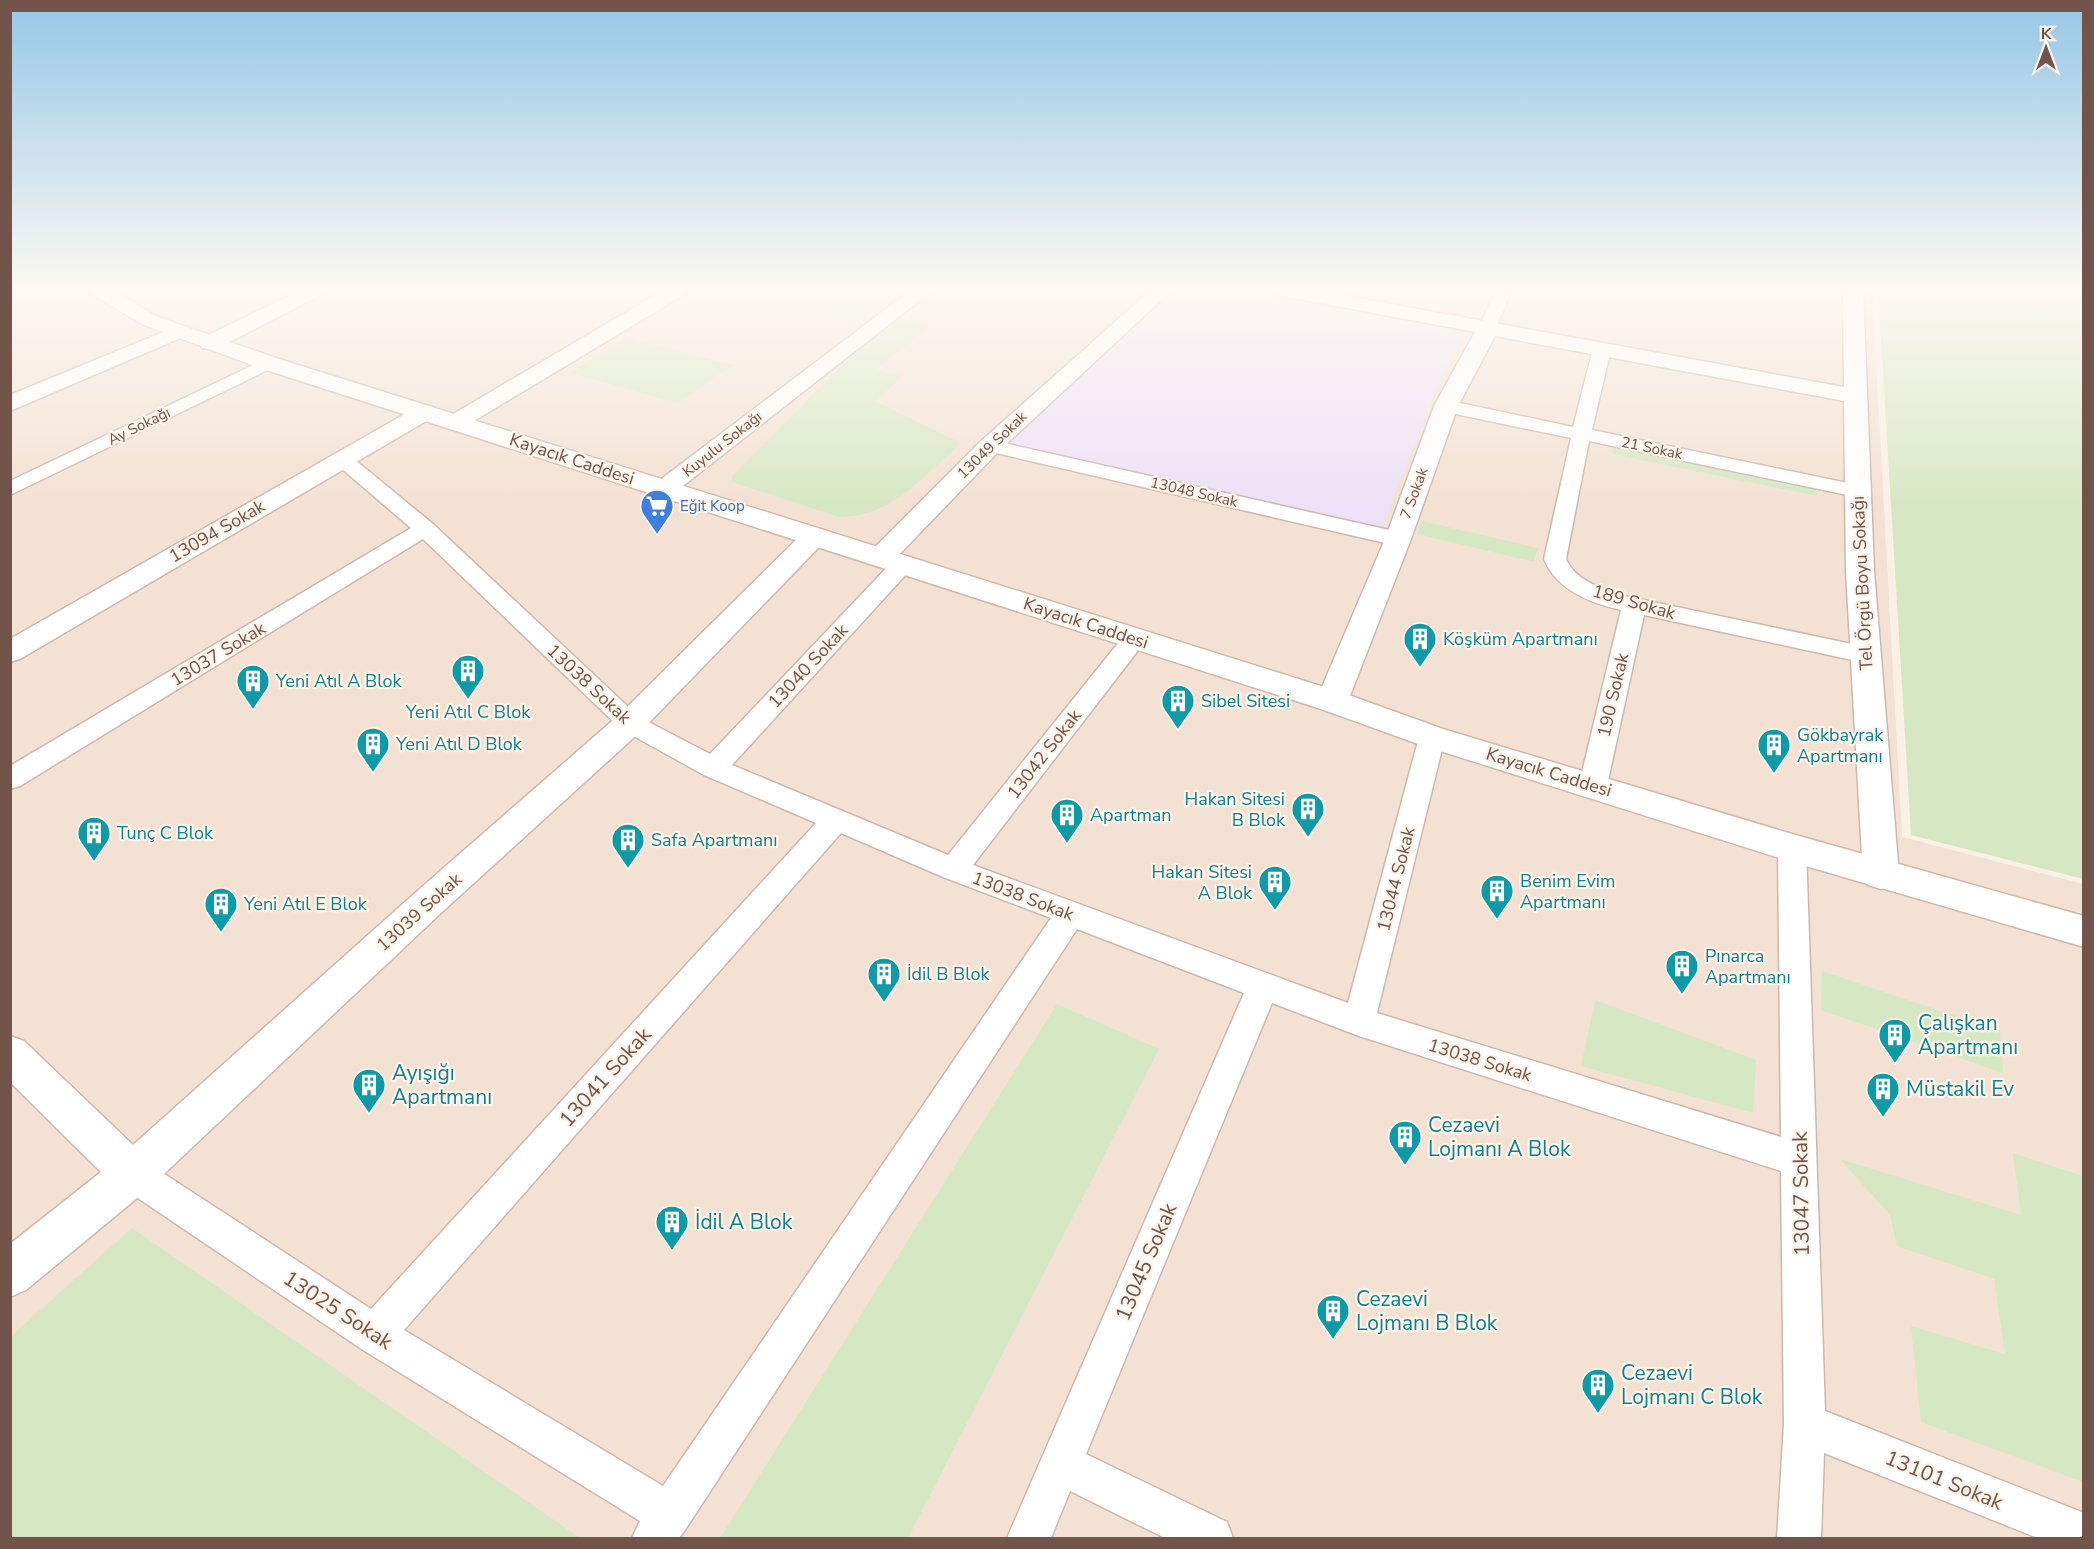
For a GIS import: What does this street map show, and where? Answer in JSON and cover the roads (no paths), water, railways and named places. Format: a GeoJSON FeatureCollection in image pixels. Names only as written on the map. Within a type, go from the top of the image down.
{"type":"FeatureCollection","features":[{"type":"Feature","properties":{"kind":"street"},"geometry":{"type":"LineString","coordinates":[[10,404],[107,362]]}},
{"type":"Feature","properties":{"kind":"street"},"geometry":{"type":"LineString","coordinates":[[456,422],[556,362]]}},
{"type":"Feature","properties":{"kind":"street","name":"Kuyulu Sokağı"},"geometry":{"type":"LineString","coordinates":[[665,488],[829,362]]}},
{"type":"Feature","properties":{"kind":"street","name":"13049 Sokak"},"geometry":{"type":"LineString","coordinates":[[892,560],[990,446],[1082,362]]}},
{"type":"Feature","properties":{"kind":"street","name":"7 Sokak"},"geometry":{"type":"LineString","coordinates":[[1332,701],[1398,539],[1446,406],[1470,362]]}},
{"type":"Feature","properties":{"kind":"street"},"geometry":{"type":"LineString","coordinates":[[1673,362],[1854,396]]}},
{"type":"Feature","properties":{"kind":"street","name":"Tel Örgü Boyu Sokağı"},"geometry":{"type":"LineString","coordinates":[[1854,362],[1866,656],[1881,875]]}},
{"type":"Feature","properties":{"kind":"street","name":"Kayacık Caddesi"},"geometry":{"type":"LineString","coordinates":[[268,363],[1332,701],[1432,737],[1593,785],[1792,849],[2084,932]]}},
{"type":"Feature","properties":{"kind":"street","name":"13094 Sokak"},"geometry":{"type":"LineString","coordinates":[[10,652],[424,412]]}},
{"type":"Feature","properties":{"kind":"street","name":"13039 Sokak"},"geometry":{"type":"LineString","coordinates":[[10,1274],[133,1174],[428,903],[630,723],[815,536]]}},
{"type":"Feature","properties":{"kind":"street","name":"13025 Sokak"},"geometry":{"type":"LineString","coordinates":[[10,1054],[133,1174]]}},
{"type":"Feature","properties":{"kind":"lane","name":"189 Sokak"},"geometry":{"type":"LineString","coordinates":[[1599,362],[1579,442],[1555,559],[1557,567],[1571,580],[1594,594],[1634,605],[1866,656]]}},
{"type":"Feature","properties":{"kind":"lane","name":"Ay Sokağı"},"geometry":{"type":"LineString","coordinates":[[10,489],[268,363]]}},
{"type":"Feature","properties":{"kind":"lane","name":"21 Sokak"},"geometry":{"type":"LineString","coordinates":[[1446,406],[1579,442],[1858,500]]}},
{"type":"Feature","properties":{"kind":"lane","name":"13048 Sokak"},"geometry":{"type":"LineString","coordinates":[[990,446],[1398,539]]}},
{"type":"Feature","properties":{"kind":"lane","name":"13038 Sokak"},"geometry":{"type":"LineString","coordinates":[[342,459],[425,529],[630,723],[714,768],[953,869],[1359,1022],[1800,1160]]}},
{"type":"Feature","properties":{"kind":"lane","name":"13037 Sokak"},"geometry":{"type":"LineString","coordinates":[[10,778],[425,529]]}},
{"type":"Feature","properties":{"kind":"lane","name":"13040 Sokak"},"geometry":{"type":"LineString","coordinates":[[714,768],[892,560]]}},
{"type":"Feature","properties":{"kind":"lane","name":"190 Sokak"},"geometry":{"type":"LineString","coordinates":[[1593,785],[1634,605]]}},
{"type":"Feature","properties":{"kind":"lane","name":"13042 Sokak"},"geometry":{"type":"LineString","coordinates":[[953,869],[1135,638]]}},
{"type":"Feature","properties":{"kind":"lane","name":"13044 Sokak"},"geometry":{"type":"LineString","coordinates":[[1359,1022],[1432,737]]}},
{"type":"Feature","properties":{"kind":"lane","name":"13041 Sokak"},"geometry":{"type":"LineString","coordinates":[[374,1335],[836,820]]}},
{"type":"Feature","properties":{"kind":"lane","name":"13047 Sokak"},"geometry":{"type":"LineString","coordinates":[[1792,849],[1805,1424],[1799,1539]]}},
{"type":"Feature","properties":{"kind":"lane"},"geometry":{"type":"LineString","coordinates":[[662,1527],[1071,913]]}},
{"type":"Feature","properties":{"kind":"lane","name":"13045 Sokak"},"geometry":{"type":"LineString","coordinates":[[1029,1539],[1263,986]]}},
{"type":"Feature","properties":{"kind":"lane","name":"13025 Sokak"},"geometry":{"type":"LineString","coordinates":[[133,1174],[662,1527]]}},
{"type":"Feature","properties":{"kind":"lane","name":"13101 Sokak"},"geometry":{"type":"LineString","coordinates":[[1805,1424],[2084,1535]]}},
{"type":"Feature","properties":{"kind":"lane"},"geometry":{"type":"LineString","coordinates":[[1061,1464],[1210,1539]]}},
{"type":"Feature","properties":{"kind":"place","name":"Eğit Koop"},"geometry":{"type":"Point","coordinates":[657,535]}},
{"type":"Feature","properties":{"kind":"place","name":"Köşküm Apartmanı"},"geometry":{"type":"Point","coordinates":[1420,668]}},
{"type":"Feature","properties":{"kind":"place","name":"Yeni Atıl C Blok"},"geometry":{"type":"Point","coordinates":[468,700]}},
{"type":"Feature","properties":{"kind":"place","name":"Yeni Atıl A Blok"},"geometry":{"type":"Point","coordinates":[253,710]}},
{"type":"Feature","properties":{"kind":"place","name":"Sibel Sitesi"},"geometry":{"type":"Point","coordinates":[1178,730]}},
{"type":"Feature","properties":{"kind":"place","name":"Yeni Atıl D Blok"},"geometry":{"type":"Point","coordinates":[373,773]}},
{"type":"Feature","properties":{"kind":"place","name":"Gökbayrak Apartmanı"},"geometry":{"type":"Point","coordinates":[1774,774]}},
{"type":"Feature","properties":{"kind":"place","name":"Hakan Sitesi B Blok"},"geometry":{"type":"Point","coordinates":[1308,838]}},
{"type":"Feature","properties":{"kind":"place","name":"Apartman"},"geometry":{"type":"Point","coordinates":[1067,844]}},
{"type":"Feature","properties":{"kind":"place","name":"Tunç C Blok"},"geometry":{"type":"Point","coordinates":[94,862]}},
{"type":"Feature","properties":{"kind":"place","name":"Safa Apartmanı"},"geometry":{"type":"Point","coordinates":[628,869]}},
{"type":"Feature","properties":{"kind":"place","name":"Hakan Sitesi A Blok"},"geometry":{"type":"Point","coordinates":[1275,911]}},
{"type":"Feature","properties":{"kind":"place","name":"Benim Evim Apartmanı"},"geometry":{"type":"Point","coordinates":[1497,920]}},
{"type":"Feature","properties":{"kind":"place","name":"Yeni Atıl E Blok"},"geometry":{"type":"Point","coordinates":[221,933]}},
{"type":"Feature","properties":{"kind":"place","name":"Pınarca Apartmanı"},"geometry":{"type":"Point","coordinates":[1682,995]}},
{"type":"Feature","properties":{"kind":"place","name":"İdil B Blok"},"geometry":{"type":"Point","coordinates":[884,1003]}},
{"type":"Feature","properties":{"kind":"place","name":"Çalışkan Apartmanı"},"geometry":{"type":"Point","coordinates":[1895,1064]}},
{"type":"Feature","properties":{"kind":"place","name":"Ayışığı Apartmanı"},"geometry":{"type":"Point","coordinates":[369,1114]}},
{"type":"Feature","properties":{"kind":"place","name":"Müstakil Ev"},"geometry":{"type":"Point","coordinates":[1883,1118]}},
{"type":"Feature","properties":{"kind":"place","name":"Cezaevi Lojmanı A Blok"},"geometry":{"type":"Point","coordinates":[1405,1166]}},
{"type":"Feature","properties":{"kind":"place","name":"İdil A Blok"},"geometry":{"type":"Point","coordinates":[672,1251]}},
{"type":"Feature","properties":{"kind":"place","name":"Cezaevi Lojmanı B Blok"},"geometry":{"type":"Point","coordinates":[1333,1340]}},
{"type":"Feature","properties":{"kind":"place","name":"Cezaevi Lojmanı C Blok"},"geometry":{"type":"Point","coordinates":[1598,1414]}}]}
